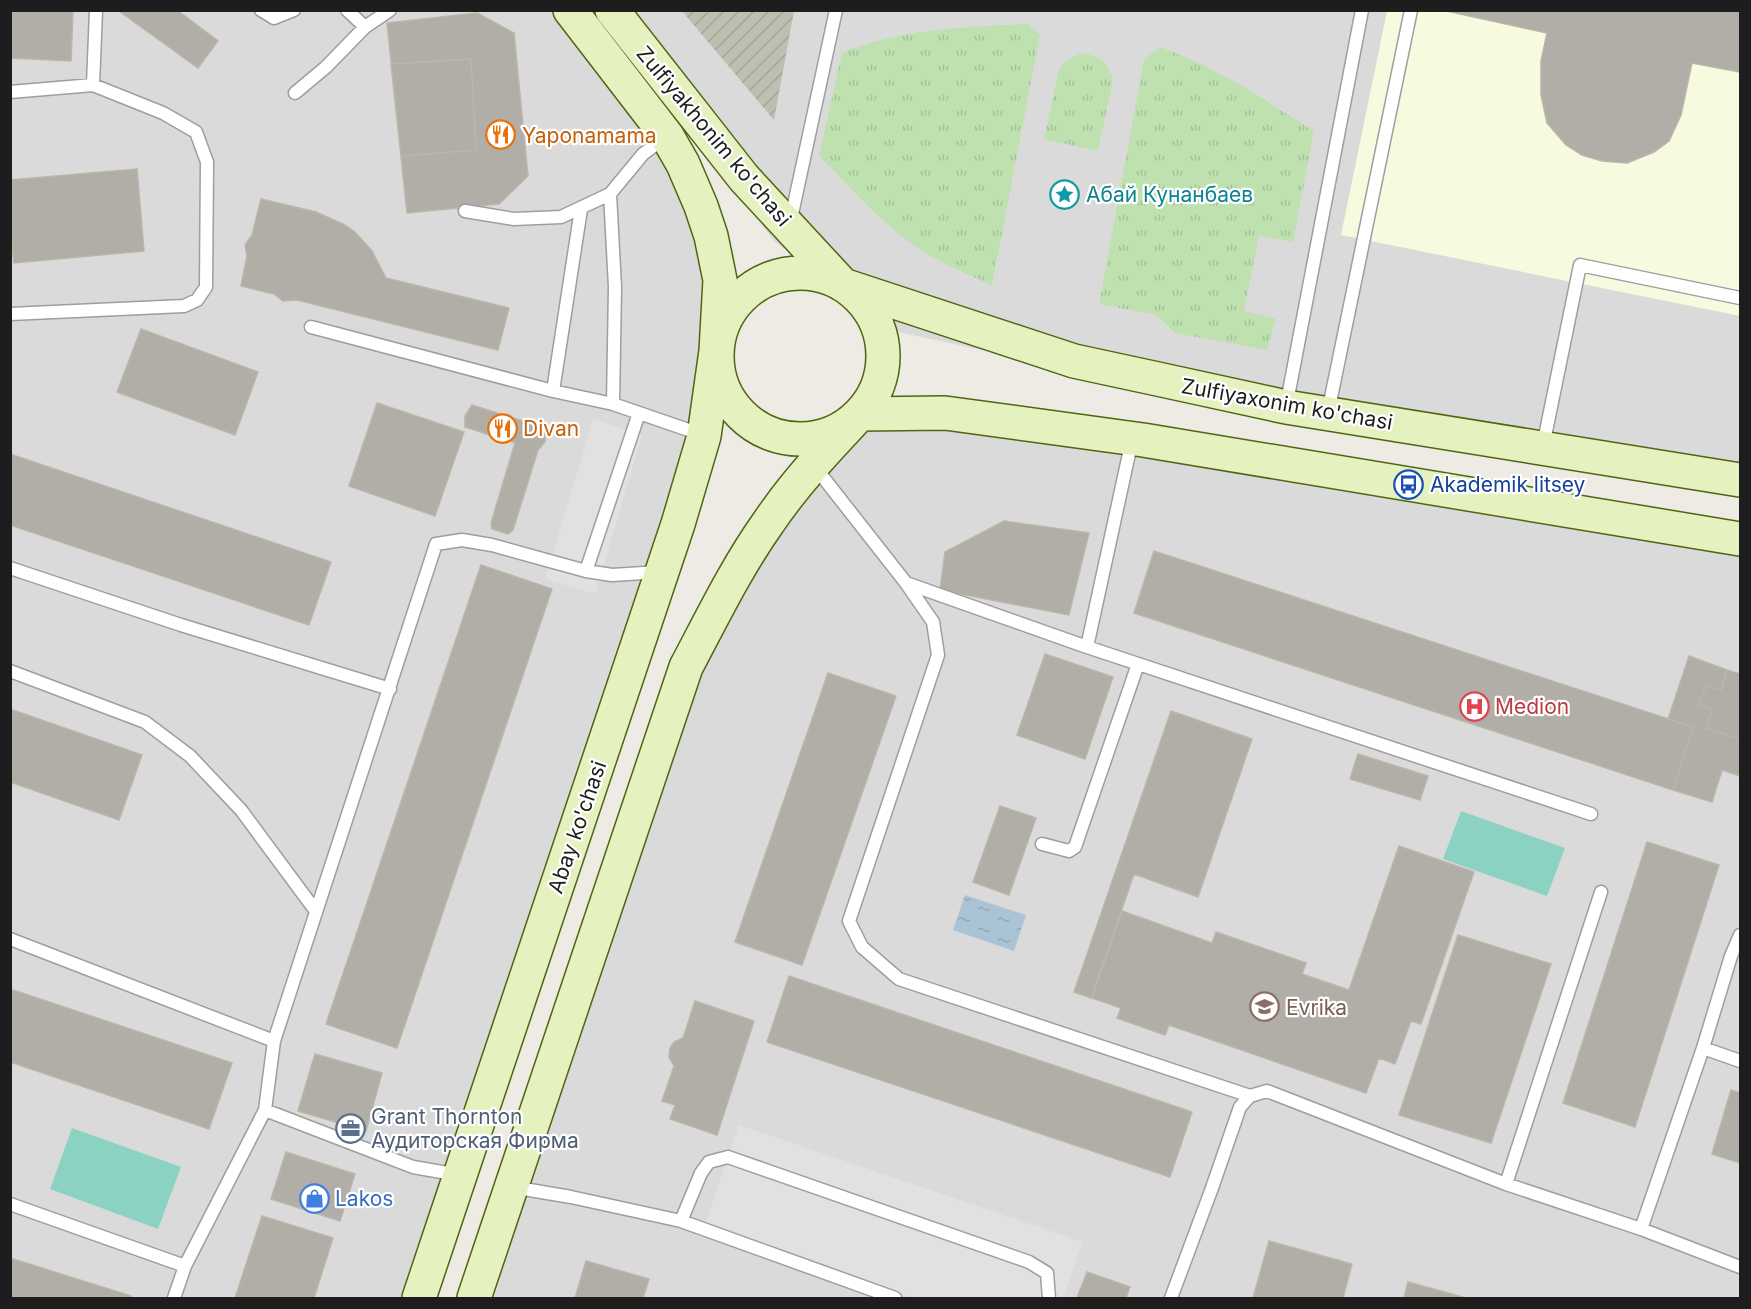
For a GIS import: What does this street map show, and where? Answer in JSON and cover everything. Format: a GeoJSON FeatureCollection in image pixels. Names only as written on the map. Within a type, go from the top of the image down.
{"type":"FeatureCollection","features":[{"type":"Feature","properties":{"kind":"main road","name":"Zulfiyakhonim ko'chasi"},"geometry":{"type":"LineString","coordinates":[[570,10],[667,136],[692,185],[711,236],[720,280],[716,351]]}},
{"type":"Feature","properties":{"kind":"main road","name":"Zulfiyakhonim ko'chasi"},"geometry":{"type":"LineString","coordinates":[[612,10],[744,178],[843,285]]}},
{"type":"Feature","properties":{"kind":"main road"},"geometry":{"type":"LineString","coordinates":[[474,1299],[686,667],[730,584],[767,523],[812,464],[860,414],[874,394],[882,370],[883,345],[876,321],[862,301],[843,285],[817,274],[788,273],[761,282],[739,299],[723,323],[716,351],[720,379],[732,405],[753,425],[780,437],[808,439],[836,431],[860,414],[945,413],[1133,439],[1740,539]]}},
{"type":"Feature","properties":{"kind":"main road","name":"Zulfiyaxonim ko'chasi"},"geometry":{"type":"LineString","coordinates":[[843,285],[1074,361],[1286,407],[1740,480]]}},
{"type":"Feature","properties":{"kind":"main road","name":"Abay ko'chasi"},"geometry":{"type":"LineString","coordinates":[[418,1299],[663,572],[704,436],[716,351]]}},
{"type":"Feature","properties":{"kind":"main road"},"geometry":{"type":"LineString","coordinates":[[460,1176],[511,1187]]}},
{"type":"Feature","properties":{"kind":"lane"},"geometry":{"type":"LineString","coordinates":[[93,84],[96,10]]}},
{"type":"Feature","properties":{"kind":"lane"},"geometry":{"type":"LineString","coordinates":[[261,10],[274,18],[294,10]]}},
{"type":"Feature","properties":{"kind":"lane"},"geometry":{"type":"LineString","coordinates":[[347,10],[365,27]]}},
{"type":"Feature","properties":{"kind":"lane"},"geometry":{"type":"LineString","coordinates":[[295,93],[326,68],[365,27],[390,10]]}},
{"type":"Feature","properties":{"kind":"lane"},"geometry":{"type":"LineString","coordinates":[[789,227],[836,10]]}},
{"type":"Feature","properties":{"kind":"lane"},"geometry":{"type":"LineString","coordinates":[[1286,407],[1362,10]]}},
{"type":"Feature","properties":{"kind":"lane"},"geometry":{"type":"LineString","coordinates":[[1328,413],[1411,10]]}},
{"type":"Feature","properties":{"kind":"lane"},"geometry":{"type":"LineString","coordinates":[[10,92],[93,84],[163,113],[196,132],[207,162],[206,287],[197,300],[184,306],[10,314]]}},
{"type":"Feature","properties":{"kind":"lane"},"geometry":{"type":"LineString","coordinates":[[465,211],[514,219],[561,217],[610,194],[643,154],[667,136]]}},
{"type":"Feature","properties":{"kind":"lane"},"geometry":{"type":"LineString","coordinates":[[610,194],[615,287],[613,404]]}},
{"type":"Feature","properties":{"kind":"lane"},"geometry":{"type":"LineString","coordinates":[[553,391],[581,209]]}},
{"type":"Feature","properties":{"kind":"lane"},"geometry":{"type":"LineString","coordinates":[[1542,447],[1580,265],[1740,298]]}},
{"type":"Feature","properties":{"kind":"lane"},"geometry":{"type":"LineString","coordinates":[[311,327],[553,391],[613,404],[704,436]]}},
{"type":"Feature","properties":{"kind":"lane"},"geometry":{"type":"LineString","coordinates":[[586,571],[639,413]]}},
{"type":"Feature","properties":{"kind":"lane"},"geometry":{"type":"LineString","coordinates":[[1087,647],[1133,439]]}},
{"type":"Feature","properties":{"kind":"lane"},"geometry":{"type":"LineString","coordinates":[[812,464],[906,583],[933,622],[938,655],[849,921],[862,946],[899,979],[1250,1095],[1267,1091],[1506,1184],[1641,1229],[1740,1267]]}},
{"type":"Feature","properties":{"kind":"lane"},"geometry":{"type":"LineString","coordinates":[[174,1299],[185,1266],[265,1110],[274,1041],[436,544],[462,540],[482,543],[586,571],[612,575],[663,572]]}},
{"type":"Feature","properties":{"kind":"lane"},"geometry":{"type":"LineString","coordinates":[[10,568],[181,625],[390,689]]}},
{"type":"Feature","properties":{"kind":"lane"},"geometry":{"type":"LineString","coordinates":[[906,583],[1137,664],[1591,814]]}},
{"type":"Feature","properties":{"kind":"lane"},"geometry":{"type":"LineString","coordinates":[[1042,844],[1069,851],[1075,848],[1137,664]]}},
{"type":"Feature","properties":{"kind":"lane"},"geometry":{"type":"LineString","coordinates":[[10,671],[145,722],[190,756],[241,810],[315,910]]}},
{"type":"Feature","properties":{"kind":"lane"},"geometry":{"type":"LineString","coordinates":[[1506,1184],[1601,892]]}},
{"type":"Feature","properties":{"kind":"lane"},"geometry":{"type":"LineString","coordinates":[[1641,1229],[1731,956],[1740,935]]}},
{"type":"Feature","properties":{"kind":"lane"},"geometry":{"type":"LineString","coordinates":[[10,939],[274,1041]]}},
{"type":"Feature","properties":{"kind":"lane"},"geometry":{"type":"LineString","coordinates":[[1702,1048],[1740,1060]]}},
{"type":"Feature","properties":{"kind":"lane"},"geometry":{"type":"LineString","coordinates":[[1171,1299],[1240,1107],[1250,1095]]}},
{"type":"Feature","properties":{"kind":"lane"},"geometry":{"type":"LineString","coordinates":[[265,1110],[413,1167],[460,1176]]}},
{"type":"Feature","properties":{"kind":"lane"},"geometry":{"type":"LineString","coordinates":[[681,1221],[701,1173],[709,1162],[728,1157],[1029,1262],[1047,1273],[1049,1299]]}},
{"type":"Feature","properties":{"kind":"lane"},"geometry":{"type":"LineString","coordinates":[[511,1187],[571,1197],[681,1221],[895,1299]]}},
{"type":"Feature","properties":{"kind":"lane"},"geometry":{"type":"LineString","coordinates":[[10,1204],[185,1266]]}},
{"type":"Feature","properties":{"kind":"shaded area"},"geometry":{"type":"Polygon","coordinates":[[[10,11],[570,11],[683,164],[716,351],[419,1298],[11,1298],[10,11]]]}},
{"type":"Feature","properties":{"kind":"shaded area"},"geometry":{"type":"Polygon","coordinates":[[[589,11],[1740,11],[1740,480],[1154,387],[875,327],[865,308],[775,242],[651,83],[589,11]]]}},
{"type":"Feature","properties":{"kind":"shaded area"},"geometry":{"type":"Polygon","coordinates":[[[682,11],[794,11],[774,120],[682,11]]]}},
{"type":"Feature","properties":{"kind":"shaded area"},"geometry":{"type":"Polygon","coordinates":[[[1387,11],[1740,11],[1740,316],[1341,235],[1387,11]]]}},
{"type":"Feature","properties":{"kind":"shaded area"},"geometry":{"type":"Polygon","coordinates":[[[860,414],[1740,539],[1740,1298],[474,1298],[686,667],[860,414]]]}},
{"type":"Feature","properties":{"kind":"shaded area"},"geometry":{"type":"Polygon","coordinates":[[[593,419],[642,435],[595,594],[545,579],[593,419]]]}},
{"type":"Feature","properties":{"kind":"shaded area"},"geometry":{"type":"Polygon","coordinates":[[[1461,811],[1565,848],[1547,896],[1443,859],[1461,811]]]}},
{"type":"Feature","properties":{"kind":"shaded area"},"geometry":{"type":"Polygon","coordinates":[[[739,1125],[1083,1242],[1063,1298],[914,1298],[704,1228],[739,1125]]]}},
{"type":"Feature","properties":{"kind":"shaded area"},"geometry":{"type":"Polygon","coordinates":[[[72,1128],[181,1167],[158,1229],[50,1189],[72,1128]]]}},
{"type":"Feature","properties":{"kind":"green space"},"geometry":{"type":"Polygon","coordinates":[[[1028,24],[1040,35],[992,285],[936,259],[904,238],[879,217],[819,156],[842,53],[888,38],[934,30],[1028,24]]]}},
{"type":"Feature","properties":{"kind":"green space"},"geometry":{"type":"Polygon","coordinates":[[[1161,47],[1239,84],[1314,131],[1293,242],[1259,236],[1244,311],[1276,319],[1267,350],[1175,333],[1156,315],[1099,304],[1144,59],[1161,47]]]}},
{"type":"Feature","properties":{"kind":"green space"},"geometry":{"type":"Polygon","coordinates":[[[1081,53],[1102,60],[1109,68],[1113,80],[1098,151],[1044,139],[1059,69],[1064,62],[1081,53]]]}},
{"type":"Feature","properties":{"kind":"water"},"geometry":{"type":"Polygon","coordinates":[[[965,895],[1026,915],[1014,951],[953,930],[965,895]]]}},
{"type":"Feature","properties":{"kind":"building"},"geometry":{"type":"Polygon","coordinates":[[[10,10],[73,10],[71,61],[10,58],[10,10]]]}},
{"type":"Feature","properties":{"kind":"building"},"geometry":{"type":"Polygon","coordinates":[[[177,10],[218,41],[198,68],[119,11],[177,10]]]}},
{"type":"Feature","properties":{"kind":"building"},"geometry":{"type":"Polygon","coordinates":[[[1442,10],[1740,10],[1740,72],[1692,63],[1681,115],[1669,141],[1654,152],[1627,163],[1602,161],[1582,155],[1566,145],[1547,123],[1541,95],[1541,61],[1547,33],[1442,10]]]}},
{"type":"Feature","properties":{"kind":"building"},"geometry":{"type":"Polygon","coordinates":[[[477,13],[514,33],[528,176],[499,204],[407,213],[387,23],[477,13]]]}},
{"type":"Feature","properties":{"kind":"building"},"geometry":{"type":"Polygon","coordinates":[[[471,59],[476,150],[401,156],[391,64],[471,59]]]}},
{"type":"Feature","properties":{"kind":"building"},"geometry":{"type":"Polygon","coordinates":[[[137,169],[144,251],[14,263],[10,228],[10,180],[137,169]]]}},
{"type":"Feature","properties":{"kind":"building"},"geometry":{"type":"Polygon","coordinates":[[[261,199],[316,212],[343,224],[355,232],[372,251],[386,278],[509,308],[498,350],[297,300],[283,301],[274,294],[241,286],[247,256],[245,245],[252,235],[261,199]]]}},
{"type":"Feature","properties":{"kind":"building"},"geometry":{"type":"Polygon","coordinates":[[[141,329],[258,372],[235,435],[117,392],[141,329]]]}},
{"type":"Feature","properties":{"kind":"building"},"geometry":{"type":"Polygon","coordinates":[[[377,403],[464,432],[435,516],[349,486],[377,403]]]}},
{"type":"Feature","properties":{"kind":"building"},"geometry":{"type":"Polygon","coordinates":[[[472,405],[545,428],[545,442],[538,450],[513,530],[508,534],[492,529],[491,523],[515,443],[465,427],[465,416],[472,405]]]}},
{"type":"Feature","properties":{"kind":"building"},"geometry":{"type":"Polygon","coordinates":[[[10,454],[331,562],[309,625],[10,525],[10,454]]]}},
{"type":"Feature","properties":{"kind":"building"},"geometry":{"type":"Polygon","coordinates":[[[1004,521],[1089,533],[1069,615],[940,590],[945,552],[1004,521]]]}},
{"type":"Feature","properties":{"kind":"building"},"geometry":{"type":"Polygon","coordinates":[[[1154,551],[1693,727],[1673,790],[1134,613],[1154,551]]]}},
{"type":"Feature","properties":{"kind":"building"},"geometry":{"type":"Polygon","coordinates":[[[481,565],[552,589],[397,1048],[326,1024],[481,565]]]}},
{"type":"Feature","properties":{"kind":"building"},"geometry":{"type":"Polygon","coordinates":[[[1045,654],[1113,677],[1085,759],[1017,735],[1045,654]]]}},
{"type":"Feature","properties":{"kind":"building"},"geometry":{"type":"Polygon","coordinates":[[[1689,656],[1727,670],[1721,690],[1706,685],[1699,705],[1712,709],[1706,728],[1740,739],[1740,776],[1722,770],[1712,802],[1673,790],[1693,727],[1668,719],[1689,656]]]}},
{"type":"Feature","properties":{"kind":"building"},"geometry":{"type":"Polygon","coordinates":[[[1727,670],[1740,674],[1740,739],[1706,728],[1712,709],[1699,705],[1706,685],[1721,690],[1727,670]]]}},
{"type":"Feature","properties":{"kind":"building"},"geometry":{"type":"Polygon","coordinates":[[[828,673],[896,696],[802,965],[735,942],[828,673]]]}},
{"type":"Feature","properties":{"kind":"building"},"geometry":{"type":"Polygon","coordinates":[[[10,709],[142,755],[119,820],[10,782],[10,709]]]}},
{"type":"Feature","properties":{"kind":"building"},"geometry":{"type":"Polygon","coordinates":[[[1171,711],[1252,739],[1198,897],[1134,874],[1091,998],[1074,992],[1171,711]]]}},
{"type":"Feature","properties":{"kind":"building"},"geometry":{"type":"Polygon","coordinates":[[[1358,754],[1428,776],[1420,800],[1350,779],[1358,754]]]}},
{"type":"Feature","properties":{"kind":"building"},"geometry":{"type":"Polygon","coordinates":[[[1000,806],[1036,818],[1009,895],[973,882],[1000,806]]]}},
{"type":"Feature","properties":{"kind":"building"},"geometry":{"type":"Polygon","coordinates":[[[1647,842],[1719,865],[1635,1127],[1563,1103],[1647,842]]]}},
{"type":"Feature","properties":{"kind":"building"},"geometry":{"type":"Polygon","coordinates":[[[1399,846],[1474,872],[1421,1024],[1411,1021],[1395,1064],[1379,1058],[1366,1093],[1169,1025],[1165,1035],[1117,1018],[1121,1008],[1092,998],[1122,911],[1212,943],[1216,932],[1306,963],[1302,974],[1349,990],[1399,846]]]}},
{"type":"Feature","properties":{"kind":"building"},"geometry":{"type":"Polygon","coordinates":[[[1458,935],[1551,964],[1491,1143],[1399,1115],[1458,935]]]}},
{"type":"Feature","properties":{"kind":"building"},"geometry":{"type":"Polygon","coordinates":[[[789,976],[1192,1112],[1170,1177],[767,1042],[789,976]]]}},
{"type":"Feature","properties":{"kind":"building"},"geometry":{"type":"Polygon","coordinates":[[[10,989],[232,1063],[209,1129],[10,1062],[10,989]]]}},
{"type":"Feature","properties":{"kind":"building"},"geometry":{"type":"Polygon","coordinates":[[[695,1001],[754,1021],[717,1135],[670,1119],[675,1105],[662,1101],[674,1066],[669,1057],[670,1048],[674,1042],[683,1038],[695,1001]]]}},
{"type":"Feature","properties":{"kind":"building"},"geometry":{"type":"Polygon","coordinates":[[[315,1054],[382,1073],[366,1131],[298,1111],[315,1054]]]}},
{"type":"Feature","properties":{"kind":"building"},"geometry":{"type":"Polygon","coordinates":[[[1731,1090],[1740,1093],[1740,1163],[1712,1154],[1731,1090]]]}},
{"type":"Feature","properties":{"kind":"building"},"geometry":{"type":"Polygon","coordinates":[[[286,1152],[355,1174],[340,1221],[271,1199],[286,1152]]]}},
{"type":"Feature","properties":{"kind":"building"},"geometry":{"type":"Polygon","coordinates":[[[262,1216],[333,1238],[314,1298],[235,1298],[262,1216]]]}},
{"type":"Feature","properties":{"kind":"building"},"geometry":{"type":"Polygon","coordinates":[[[1269,1241],[1352,1264],[1343,1298],[1253,1298],[1269,1241]]]}},
{"type":"Feature","properties":{"kind":"building"},"geometry":{"type":"Polygon","coordinates":[[[10,1258],[131,1296],[130,1298],[10,1298],[10,1258]]]}},
{"type":"Feature","properties":{"kind":"building"},"geometry":{"type":"Polygon","coordinates":[[[586,1261],[649,1279],[643,1298],[575,1298],[586,1261]]]}},
{"type":"Feature","properties":{"kind":"building"},"geometry":{"type":"Polygon","coordinates":[[[1087,1272],[1130,1287],[1126,1298],[1077,1298],[1087,1272]]]}},
{"type":"Feature","properties":{"kind":"building"},"geometry":{"type":"Polygon","coordinates":[[[1408,1282],[1466,1298],[1404,1298],[1408,1282]]]}},
{"type":"Feature","properties":{"kind":"place","name":"Yaponamama"},"geometry":{"type":"Point","coordinates":[501,135]}},
{"type":"Feature","properties":{"kind":"place","name":"Абай Кунанбаев"},"geometry":{"type":"Point","coordinates":[1065,194]}},
{"type":"Feature","properties":{"kind":"place","name":"Divan"},"geometry":{"type":"Point","coordinates":[502,428]}},
{"type":"Feature","properties":{"kind":"place","name":"Akademik litsey"},"geometry":{"type":"Point","coordinates":[1409,484]}},
{"type":"Feature","properties":{"kind":"place","name":"Medion"},"geometry":{"type":"Point","coordinates":[1474,706]}},
{"type":"Feature","properties":{"kind":"place","name":"Evrika"},"geometry":{"type":"Point","coordinates":[1265,1007]}},
{"type":"Feature","properties":{"kind":"place","name":"Grant Thornton Аудиторская Фирма"},"geometry":{"type":"Point","coordinates":[350,1128]}},
{"type":"Feature","properties":{"kind":"place","name":"Lakos"},"geometry":{"type":"Point","coordinates":[314,1198]}}]}
